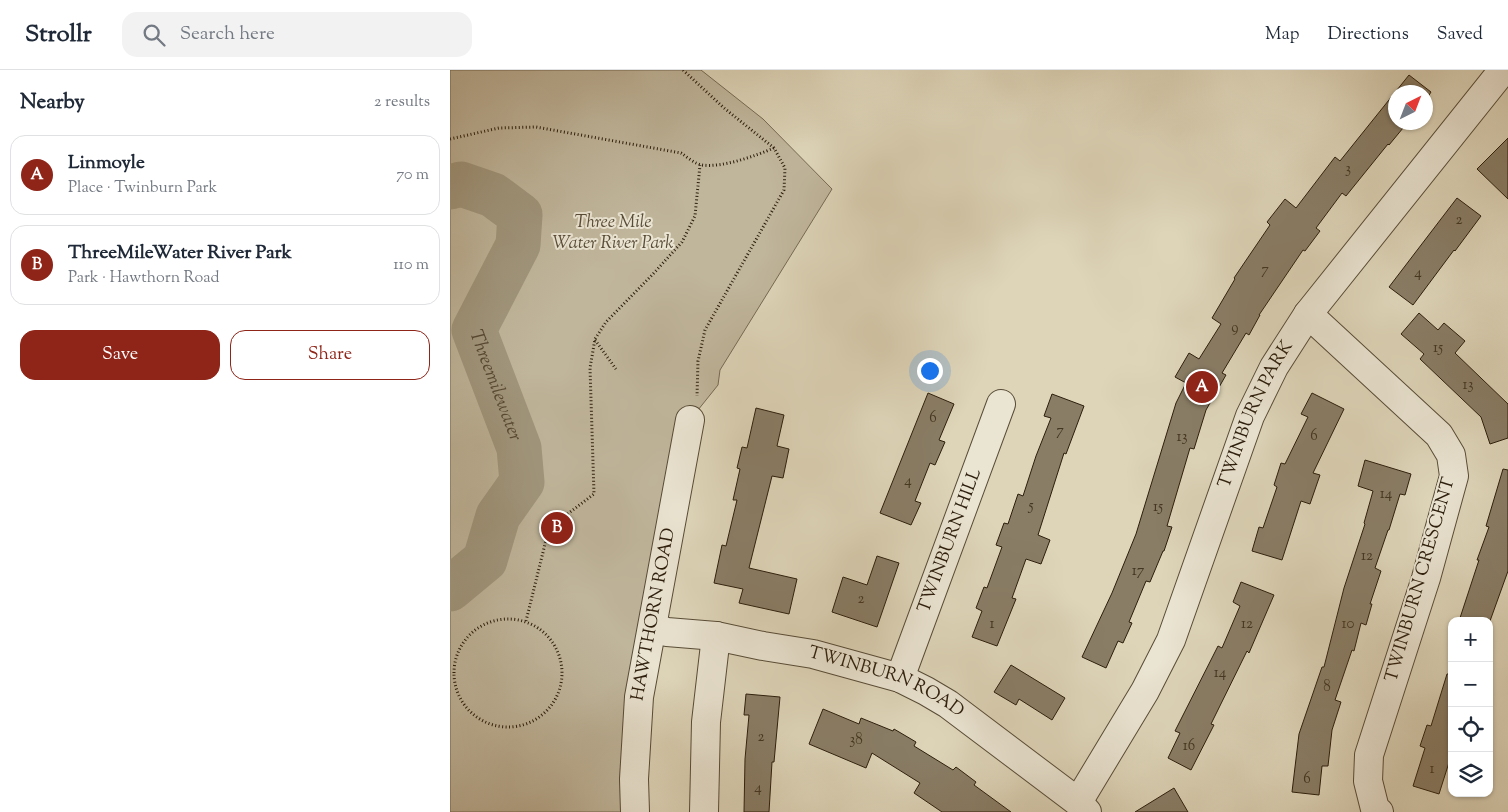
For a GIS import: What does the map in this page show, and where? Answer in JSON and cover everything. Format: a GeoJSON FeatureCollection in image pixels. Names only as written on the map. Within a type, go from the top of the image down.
{"type":"FeatureCollection","features":[{"type":"Feature","properties":{"kind":"street"},"geometry":{"type":"LineString","coordinates":[[1503,70],[1508,76]]}},
{"type":"Feature","properties":{"kind":"street","name":"TWINBURN PARK"},"geometry":{"type":"LineString","coordinates":[[1083,807],[1171,640],[1250,416],[1274,367],[1308,314],[1503,70]]}},
{"type":"Feature","properties":{"kind":"street","name":"TWINBURN CRESCENT"},"geometry":{"type":"LineString","coordinates":[[1308,314],[1439,435],[1451,455],[1454,476],[1426,578],[1369,755],[1368,781],[1375,809],[1379,812]]}},
{"type":"Feature","properties":{"kind":"street","name":"TWINBURN HILL"},"geometry":{"type":"LineString","coordinates":[[900,678],[1001,404]]}},
{"type":"Feature","properties":{"kind":"street","name":"HAWTHORN ROAD"},"geometry":{"type":"LineString","coordinates":[[635,812],[634,779],[639,697],[690,420]]}},
{"type":"Feature","properties":{"kind":"street","name":"TWINBURN ROAD"},"geometry":{"type":"LineString","coordinates":[[652,628],[667,632],[716,636],[813,654],[900,678],[948,704],[1083,807]]}},
{"type":"Feature","properties":{"kind":"street"},"geometry":{"type":"LineString","coordinates":[[704,812],[706,722],[716,636]]}},
{"type":"Feature","properties":{"kind":"path"},"geometry":{"type":"LineString","coordinates":[[683,70],[724,108],[774,148],[785,168],[784,190],[705,330],[698,361],[698,395],[690,420]]}},
{"type":"Feature","properties":{"kind":"path"},"geometry":{"type":"LineString","coordinates":[[450,139],[499,128],[536,127],[681,154],[700,165],[716,165],[753,157],[774,148]]}},
{"type":"Feature","properties":{"kind":"path"},"geometry":{"type":"LineString","coordinates":[[526,621],[549,528],[594,494],[590,368],[595,339],[606,322],[682,242],[695,216],[700,165]]}},
{"type":"Feature","properties":{"kind":"path"},"geometry":{"type":"LineString","coordinates":[[595,339],[616,369]]}},
{"type":"Feature","properties":{"kind":"path"},"geometry":{"type":"LineString","coordinates":[[508,618],[526,621],[542,630],[554,643],[562,660],[563,679],[558,696],[547,711],[533,722],[515,728],[497,727],[480,720],[466,708],[457,693],[453,675],[455,658],[463,642],[475,629],[491,621],[508,618]]}},
{"type":"Feature","properties":{"kind":"green space","name":"Three Mile Water River Park"},"geometry":{"type":"Polygon","coordinates":[[[450,70],[701,70],[763,119],[832,189],[720,370],[718,385],[690,420],[626,812],[450,812],[450,70]]]}},
{"type":"Feature","properties":{"kind":"building"},"geometry":{"type":"Polygon","coordinates":[[[1409,75],[1422,85],[1401,85],[1409,75]]]}},
{"type":"Feature","properties":{"kind":"building"},"geometry":{"type":"Polygon","coordinates":[[[1388,101],[1388,130],[1401,130],[1346,196],[1342,193],[1316,228],[1320,231],[1305,251],[1303,250],[1259,315],[1249,335],[1246,333],[1222,373],[1226,375],[1206,410],[1194,449],[1190,448],[1167,526],[1172,527],[1164,551],[1150,582],[1146,581],[1129,622],[1132,623],[1123,643],[1118,641],[1106,668],[1082,657],[1112,593],[1136,534],[1176,403],[1186,383],[1175,377],[1189,353],[1199,359],[1221,324],[1212,318],[1234,278],[1270,225],[1267,222],[1285,199],[1296,208],[1335,157],[1340,161],[1388,101]]]}},
{"type":"Feature","properties":{"kind":"building"},"geometry":{"type":"Polygon","coordinates":[[[1508,138],[1508,199],[1477,169],[1508,138]]]}},
{"type":"Feature","properties":{"kind":"building"},"geometry":{"type":"Polygon","coordinates":[[[1457,198],[1481,216],[1413,305],[1389,287],[1457,198]]]}},
{"type":"Feature","properties":{"kind":"building"},"geometry":{"type":"Polygon","coordinates":[[[1419,313],[1438,330],[1444,323],[1465,341],[1455,353],[1508,404],[1508,438],[1490,444],[1481,417],[1420,359],[1424,354],[1401,334],[1419,313]]]}},
{"type":"Feature","properties":{"kind":"building"},"geometry":{"type":"Polygon","coordinates":[[[928,393],[954,404],[939,440],[945,442],[935,465],[930,463],[915,501],[921,503],[911,525],[880,513],[928,393]]]}},
{"type":"Feature","properties":{"kind":"building"},"geometry":{"type":"Polygon","coordinates":[[[1312,393],[1344,409],[1313,473],[1320,475],[1310,504],[1301,501],[1282,560],[1252,551],[1259,527],[1263,528],[1277,487],[1274,485],[1281,463],[1285,464],[1308,417],[1301,414],[1312,393]]]}},
{"type":"Feature","properties":{"kind":"building"},"geometry":{"type":"Polygon","coordinates":[[[1052,394],[1084,406],[1066,454],[1064,453],[1038,535],[1050,540],[1041,564],[1026,559],[1012,598],[1016,599],[997,646],[972,637],[982,611],[976,608],[984,587],[987,588],[1002,547],[996,545],[1004,523],[1008,524],[1018,494],[1023,496],[1051,418],[1044,416],[1052,394]]]}},
{"type":"Feature","properties":{"kind":"building"},"geometry":{"type":"Polygon","coordinates":[[[756,408],[784,415],[777,446],[789,449],[783,478],[772,476],[749,568],[797,579],[789,614],[739,603],[743,589],[714,583],[722,545],[726,546],[737,500],[733,500],[740,469],[737,468],[742,447],[747,448],[756,408]]]}},
{"type":"Feature","properties":{"kind":"building"},"geometry":{"type":"Polygon","coordinates":[[[1365,460],[1411,474],[1405,495],[1400,494],[1375,568],[1381,571],[1370,604],[1372,604],[1366,625],[1361,623],[1354,651],[1352,650],[1335,700],[1341,702],[1332,730],[1328,766],[1322,766],[1319,795],[1292,792],[1299,734],[1322,667],[1324,667],[1344,588],[1365,524],[1373,491],[1358,486],[1365,460]]]}},
{"type":"Feature","properties":{"kind":"building"},"geometry":{"type":"Polygon","coordinates":[[[1503,469],[1508,470],[1508,571],[1491,617],[1460,617],[1489,527],[1486,526],[1503,469]]]}},
{"type":"Feature","properties":{"kind":"building"},"geometry":{"type":"Polygon","coordinates":[[[877,556],[899,563],[877,627],[832,612],[843,577],[867,585],[877,556]]]}},
{"type":"Feature","properties":{"kind":"building"},"geometry":{"type":"Polygon","coordinates":[[[1241,582],[1274,595],[1249,653],[1247,651],[1211,724],[1214,725],[1191,770],[1168,758],[1180,733],[1175,731],[1218,646],[1222,648],[1240,606],[1233,602],[1241,582]]]}},
{"type":"Feature","properties":{"kind":"building"},"geometry":{"type":"Polygon","coordinates":[[[1011,665],[1065,698],[1052,720],[1019,699],[1016,705],[994,692],[1011,665]]]}},
{"type":"Feature","properties":{"kind":"building"},"geometry":{"type":"Polygon","coordinates":[[[1448,674],[1448,766],[1439,794],[1413,786],[1425,748],[1420,746],[1427,725],[1431,726],[1448,674]]]}},
{"type":"Feature","properties":{"kind":"building"},"geometry":{"type":"Polygon","coordinates":[[[746,694],[780,697],[774,762],[772,762],[769,812],[744,812],[745,759],[749,715],[744,715],[746,694]]]}},
{"type":"Feature","properties":{"kind":"building"},"geometry":{"type":"Polygon","coordinates":[[[823,709],[859,724],[861,718],[893,731],[894,729],[916,742],[914,746],[953,770],[956,767],[976,782],[974,785],[1011,812],[942,812],[914,793],[920,783],[872,753],[866,768],[809,744],[823,709]]]}},
{"type":"Feature","properties":{"kind":"building"},"geometry":{"type":"Polygon","coordinates":[[[1174,788],[1188,812],[1135,812],[1174,788]]]}},
{"type":"Feature","properties":{"kind":"waterway","name":"Threemilewater"},"geometry":{"type":"LineString","coordinates":[[450,187],[461,184],[493,195],[520,215],[518,245],[474,330],[519,448],[522,482],[498,516],[485,560],[450,589]]}},
{"type":"Feature","properties":{"kind":"place","name":"Linmoyle"},"geometry":{"type":"Point","coordinates":[1202,387]}},
{"type":"Feature","properties":{"kind":"place","name":"ThreeMileWater River Park"},"geometry":{"type":"Point","coordinates":[557,528]}}]}
